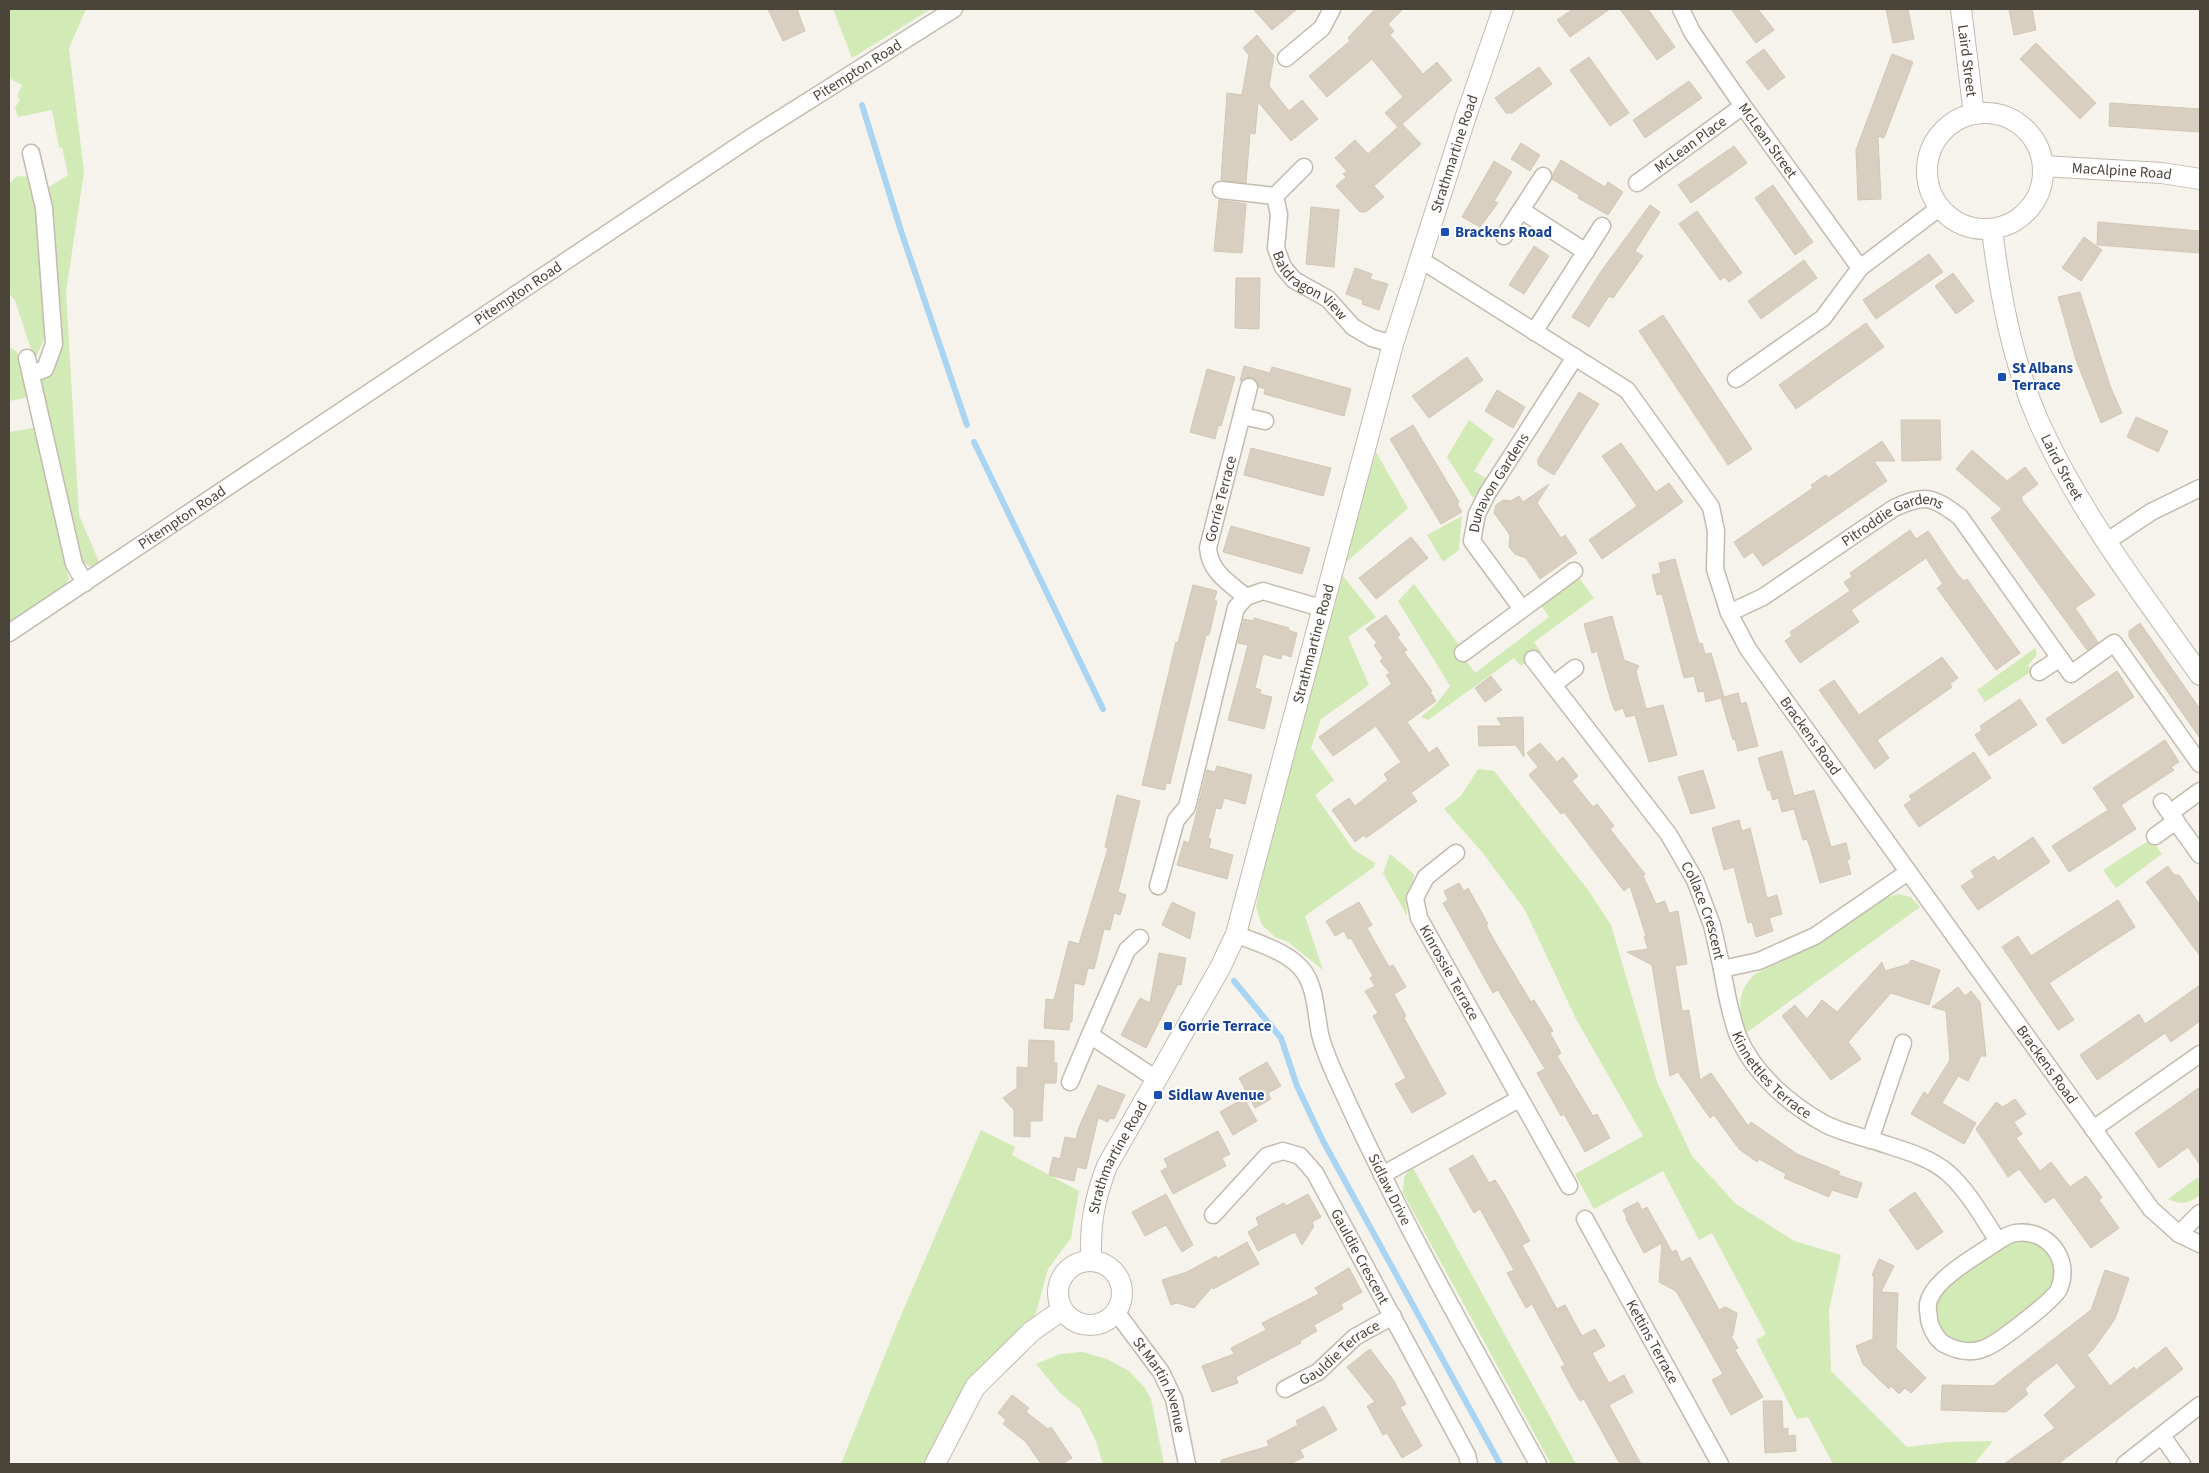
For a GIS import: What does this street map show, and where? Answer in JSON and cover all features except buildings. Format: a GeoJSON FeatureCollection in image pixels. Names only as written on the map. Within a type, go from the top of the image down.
{"type":"FeatureCollection","features":[{"type":"Feature","properties":{"kind":"street","name":"Pitempton Road"},"geometry":{"type":"LineString","coordinates":[[9,633],[753,136],[954,9]]}},
{"type":"Feature","properties":{"kind":"street"},"geometry":{"type":"LineString","coordinates":[[1286,58],[1322,28],[1332,9]]}},
{"type":"Feature","properties":{"kind":"street","name":"Strathmartine Road"},"geometry":{"type":"LineString","coordinates":[[1091,1260],[1090,1226],[1096,1198],[1107,1166],[1220,968],[1236,934],[1321,608],[1394,344],[1465,119],[1503,9]]}},
{"type":"Feature","properties":{"kind":"street","name":"McLean Street"},"geometry":{"type":"LineString","coordinates":[[1681,9],[1692,32],[1743,106],[1860,268]]}},
{"type":"Feature","properties":{"kind":"street","name":"Laird Street"},"geometry":{"type":"LineString","coordinates":[[1961,9],[1974,114]]}},
{"type":"Feature","properties":{"kind":"street","name":"McLean Place"},"geometry":{"type":"LineString","coordinates":[[1637,183],[1743,106]]}},
{"type":"Feature","properties":{"kind":"street","name":"Laird Street"},"geometry":{"type":"LineString","coordinates":[[1993,113],[2012,119],[2027,131],[2038,147],[2043,166],[2042,187],[2031,208],[2016,221],[1992,230],[1972,229],[1954,221],[1939,208],[1929,190],[1926,170],[1930,151],[1940,134],[1955,121],[1974,114],[1993,113]]}},
{"type":"Feature","properties":{"kind":"street"},"geometry":{"type":"LineString","coordinates":[[31,152],[44,208],[54,344],[44,369],[31,374]]}},
{"type":"Feature","properties":{"kind":"street","name":"MacAlpine Road"},"geometry":{"type":"LineString","coordinates":[[2043,166],[2162,173],[2200,179]]}},
{"type":"Feature","properties":{"kind":"street"},"geometry":{"type":"LineString","coordinates":[[1222,190],[1275,196],[1304,167]]}},
{"type":"Feature","properties":{"kind":"street"},"geometry":{"type":"LineString","coordinates":[[1504,236],[1543,176]]}},
{"type":"Feature","properties":{"kind":"street","name":"Baldragon View"},"geometry":{"type":"LineString","coordinates":[[1275,196],[1279,215],[1276,248],[1283,267],[1294,280],[1328,299],[1352,327],[1372,338],[1394,344]]}},
{"type":"Feature","properties":{"kind":"street"},"geometry":{"type":"LineString","coordinates":[[1736,379],[1822,318],[1860,268],[1939,208]]}},
{"type":"Feature","properties":{"kind":"street"},"geometry":{"type":"LineString","coordinates":[[1521,210],[1586,252]]}},
{"type":"Feature","properties":{"kind":"street"},"geometry":{"type":"LineString","coordinates":[[1534,332],[1602,226]]}},
{"type":"Feature","properties":{"kind":"street","name":"Laird Street"},"geometry":{"type":"LineString","coordinates":[[1992,230],[1999,287],[2015,355],[2038,419],[2064,472],[2106,542],[2200,675]]}},
{"type":"Feature","properties":{"kind":"street","name":"Brackens Road"},"geometry":{"type":"LineString","coordinates":[[1421,260],[1627,390],[1711,507],[1716,531],[1715,569],[1729,613],[1748,649],[2151,1209],[2179,1234],[2200,1244]]}},
{"type":"Feature","properties":{"kind":"street","name":"Dunavon Gardens"},"geometry":{"type":"LineString","coordinates":[[1522,609],[1472,541],[1477,514],[1487,494],[1574,357]]}},
{"type":"Feature","properties":{"kind":"street"},"geometry":{"type":"LineString","coordinates":[[27,358],[74,564],[86,583]]}},
{"type":"Feature","properties":{"kind":"street","name":"Gorrie Terrace"},"geometry":{"type":"LineString","coordinates":[[1246,597],[1216,573],[1209,562],[1208,548],[1249,387]]}},
{"type":"Feature","properties":{"kind":"street"},"geometry":{"type":"LineString","coordinates":[[1242,416],[1265,421]]}},
{"type":"Feature","properties":{"kind":"street"},"geometry":{"type":"LineString","coordinates":[[2106,542],[2151,512],[2200,488]]}},
{"type":"Feature","properties":{"kind":"street","name":"Pitroddie Gardens"},"geometry":{"type":"LineString","coordinates":[[1729,613],[1763,597],[1894,508],[1916,498],[1939,501],[1960,517],[2071,674],[2114,643],[2200,764]]}},
{"type":"Feature","properties":{"kind":"street"},"geometry":{"type":"LineString","coordinates":[[1462,653],[1574,571]]}},
{"type":"Feature","properties":{"kind":"street"},"geometry":{"type":"LineString","coordinates":[[1158,886],[1176,820],[1187,807],[1236,608],[1246,597],[1262,592],[1321,608]]}},
{"type":"Feature","properties":{"kind":"street"},"geometry":{"type":"LineString","coordinates":[[2039,672],[2060,658]]}},
{"type":"Feature","properties":{"kind":"street","name":"Collace Crescent"},"geometry":{"type":"LineString","coordinates":[[1533,659],[1669,835],[1695,880],[1712,925],[1722,969],[1759,961],[1815,936],[1908,872]]}},
{"type":"Feature","properties":{"kind":"street"},"geometry":{"type":"LineString","coordinates":[[1553,685],[1575,668]]}},
{"type":"Feature","properties":{"kind":"street"},"geometry":{"type":"LineString","coordinates":[[2156,836],[2169,812],[2200,791]]}},
{"type":"Feature","properties":{"kind":"street"},"geometry":{"type":"LineString","coordinates":[[2169,812],[2200,855]]}},
{"type":"Feature","properties":{"kind":"street","name":"Kinrossie Terrace"},"geometry":{"type":"LineString","coordinates":[[1456,852],[1426,878],[1415,898],[1419,918],[1569,1186]]}},
{"type":"Feature","properties":{"kind":"street","name":"Sidlaw Drive"},"geometry":{"type":"LineString","coordinates":[[1236,934],[1286,956],[1304,972],[1313,996],[1324,1045],[1341,1089],[1382,1175],[1538,1464]]}},
{"type":"Feature","properties":{"kind":"street"},"geometry":{"type":"LineString","coordinates":[[1070,1082],[1127,950],[1140,938]]}},
{"type":"Feature","properties":{"kind":"street","name":"Kinnettles Terrace"},"geometry":{"type":"LineString","coordinates":[[1722,969],[1731,1015],[1739,1038],[1753,1062],[1769,1080],[1798,1108],[1827,1125],[1925,1158],[1948,1173],[1971,1199],[1998,1241]]}},
{"type":"Feature","properties":{"kind":"street"},"geometry":{"type":"LineString","coordinates":[[1090,1035],[1156,1079]]}},
{"type":"Feature","properties":{"kind":"street"},"geometry":{"type":"LineString","coordinates":[[1870,1140],[1903,1043]]}},
{"type":"Feature","properties":{"kind":"street"},"geometry":{"type":"LineString","coordinates":[[2093,1130],[2200,1054]]}},
{"type":"Feature","properties":{"kind":"street"},"geometry":{"type":"LineString","coordinates":[[1382,1175],[1520,1099]]}},
{"type":"Feature","properties":{"kind":"street","name":"Gauldie Crescent"},"geometry":{"type":"LineString","coordinates":[[1213,1216],[1266,1156],[1283,1151],[1300,1156],[1315,1173],[1467,1455],[1469,1464]]}},
{"type":"Feature","properties":{"kind":"street"},"geometry":{"type":"LineString","coordinates":[[2179,1234],[2200,1213]]}},
{"type":"Feature","properties":{"kind":"street","name":"Kettins Terrace"},"geometry":{"type":"LineString","coordinates":[[1585,1219],[1720,1464]]}},
{"type":"Feature","properties":{"kind":"street"},"geometry":{"type":"LineString","coordinates":[[2014,1233],[2031,1233],[2048,1240],[2059,1254],[2063,1272],[2058,1290],[2046,1305],[1985,1348],[1963,1352],[1942,1343],[1929,1325],[1928,1303],[1939,1283],[1998,1241],[2014,1233]]}},
{"type":"Feature","properties":{"kind":"street"},"geometry":{"type":"LineString","coordinates":[[1091,1260],[1101,1262],[1117,1274],[1123,1294],[1117,1313],[1099,1324],[1089,1326],[1078,1323],[1062,1310],[1058,1299],[1058,1287],[1062,1276],[1070,1268],[1080,1262],[1091,1260]]}},
{"type":"Feature","properties":{"kind":"street"},"geometry":{"type":"LineString","coordinates":[[935,1464],[975,1387],[1032,1331],[1062,1310]]}},
{"type":"Feature","properties":{"kind":"street","name":"St Martin Avenue"},"geometry":{"type":"LineString","coordinates":[[1117,1313],[1161,1372],[1174,1399],[1187,1464]]}},
{"type":"Feature","properties":{"kind":"street","name":"Gauldie Terrace"},"geometry":{"type":"LineString","coordinates":[[1284,1389],[1318,1372],[1355,1337],[1393,1316]]}},
{"type":"Feature","properties":{"kind":"street"},"geometry":{"type":"LineString","coordinates":[[2125,1464],[2200,1405]]}},
{"type":"Feature","properties":{"kind":"street"},"geometry":{"type":"LineString","coordinates":[[2162,1436],[2182,1464]]}},
{"type":"Feature","properties":{"kind":"green space"},"geometry":{"type":"Polygon","coordinates":[[[9,9],[86,9],[69,48],[84,172],[66,292],[79,515],[100,564],[91,567],[81,561],[40,379],[49,375],[46,189],[68,175],[62,147],[59,148],[52,110],[18,117],[15,108],[20,99],[17,96],[22,85],[9,78],[9,9]]]}},
{"type":"Feature","properties":{"kind":"green space"},"geometry":{"type":"Polygon","coordinates":[[[833,9],[931,9],[852,58],[833,9]]]}},
{"type":"Feature","properties":{"kind":"green space"},"geometry":{"type":"Polygon","coordinates":[[[17,176],[31,177],[38,212],[47,332],[37,355],[33,356],[15,300],[9,294],[9,184],[17,176]]]}},
{"type":"Feature","properties":{"kind":"green space"},"geometry":{"type":"Polygon","coordinates":[[[9,347],[17,352],[30,397],[9,401],[9,347]]]}},
{"type":"Feature","properties":{"kind":"green space"},"geometry":{"type":"Polygon","coordinates":[[[1469,420],[1494,439],[1474,471],[1487,479],[1473,498],[1447,457],[1469,420]]]}},
{"type":"Feature","properties":{"kind":"green space"},"geometry":{"type":"Polygon","coordinates":[[[39,427],[63,535],[61,550],[69,579],[61,591],[9,625],[9,432],[39,427]]]}},
{"type":"Feature","properties":{"kind":"green space"},"geometry":{"type":"Polygon","coordinates":[[[1376,452],[1408,508],[1342,566],[1376,452]]]}},
{"type":"Feature","properties":{"kind":"green space"},"geometry":{"type":"Polygon","coordinates":[[[1462,516],[1459,550],[1443,562],[1427,535],[1462,516]]]}},
{"type":"Feature","properties":{"kind":"green space"},"geometry":{"type":"Polygon","coordinates":[[[1577,575],[1594,598],[1534,642],[1541,652],[1521,666],[1514,658],[1428,720],[1421,717],[1437,703],[1450,686],[1398,601],[1414,584],[1459,645],[1457,648],[1475,673],[1549,617],[1540,604],[1577,575]]]}},
{"type":"Feature","properties":{"kind":"green space"},"geometry":{"type":"Polygon","coordinates":[[[1343,576],[1376,617],[1348,637],[1369,685],[1321,719],[1311,748],[1334,780],[1315,795],[1353,849],[1375,863],[1374,867],[1305,916],[1323,970],[1288,942],[1275,937],[1262,925],[1256,907],[1274,823],[1343,576]]]}},
{"type":"Feature","properties":{"kind":"green space"},"geometry":{"type":"Polygon","coordinates":[[[2035,648],[2037,654],[2028,666],[2032,671],[1985,702],[1977,690],[2035,648]]]}},
{"type":"Feature","properties":{"kind":"green space"},"geometry":{"type":"Polygon","coordinates":[[[1478,769],[1494,771],[1588,890],[1611,925],[1657,1082],[1692,1156],[1736,1204],[1794,1241],[1841,1255],[1829,1310],[1831,1371],[1907,1447],[1949,1442],[1993,1441],[1974,1464],[1833,1464],[1808,1417],[1797,1419],[1756,1340],[1766,1334],[1712,1233],[1699,1240],[1663,1171],[1594,1209],[1575,1174],[1643,1136],[1576,1019],[1525,910],[1482,852],[1444,809],[1461,796],[1478,769]]]}},
{"type":"Feature","properties":{"kind":"green space"},"geometry":{"type":"Polygon","coordinates":[[[2151,839],[2162,854],[2116,888],[2103,870],[2151,839]]]}},
{"type":"Feature","properties":{"kind":"green space"},"geometry":{"type":"Polygon","coordinates":[[[1390,854],[1415,875],[1406,896],[1407,916],[1383,873],[1390,854]]]}},
{"type":"Feature","properties":{"kind":"green space"},"geometry":{"type":"Polygon","coordinates":[[[1898,894],[1911,897],[1920,907],[1746,1033],[1741,1016],[1740,1001],[1744,987],[1755,974],[1819,943],[1886,898],[1898,894]]]}},
{"type":"Feature","properties":{"kind":"green space"},"geometry":{"type":"Polygon","coordinates":[[[981,1130],[1015,1147],[1012,1155],[1079,1191],[1071,1238],[1048,1269],[1036,1313],[1021,1334],[970,1384],[925,1464],[841,1464],[899,1320],[981,1130]]]}},
{"type":"Feature","properties":{"kind":"green space"},"geometry":{"type":"Polygon","coordinates":[[[1412,1166],[1576,1464],[1551,1464],[1403,1193],[1404,1177],[1412,1166]]]}},
{"type":"Feature","properties":{"kind":"green space"},"geometry":{"type":"Polygon","coordinates":[[[2198,1177],[2200,1195],[2184,1203],[2168,1199],[2198,1177]]]}},
{"type":"Feature","properties":{"kind":"green space"},"geometry":{"type":"Polygon","coordinates":[[[2016,1241],[2027,1242],[2041,1247],[2050,1259],[2053,1272],[2051,1284],[2045,1294],[2024,1313],[1979,1340],[1969,1342],[1958,1341],[1949,1337],[1942,1331],[1937,1322],[1935,1312],[1942,1293],[1973,1267],[2016,1241]]]}},
{"type":"Feature","properties":{"kind":"green space"},"geometry":{"type":"Polygon","coordinates":[[[1083,1352],[1107,1359],[1129,1371],[1145,1388],[1151,1399],[1164,1464],[1103,1464],[1096,1441],[1080,1409],[1061,1394],[1036,1364],[1060,1354],[1083,1352]]]}},
{"type":"Feature","properties":{"kind":"waterway"},"geometry":{"type":"LineString","coordinates":[[862,105],[901,231],[967,425]]}},
{"type":"Feature","properties":{"kind":"waterway"},"geometry":{"type":"LineString","coordinates":[[974,442],[1103,709]]}},
{"type":"Feature","properties":{"kind":"waterway"},"geometry":{"type":"LineString","coordinates":[[1234,981],[1281,1038],[1297,1086],[1323,1141],[1500,1464]]}},
{"type":"Feature","properties":{"kind":"place","name":"Brackens Road"},"geometry":{"type":"Point","coordinates":[1445,232]}},
{"type":"Feature","properties":{"kind":"place","name":"St Albans Terrace"},"geometry":{"type":"Point","coordinates":[2002,377]}},
{"type":"Feature","properties":{"kind":"place","name":"Gorrie Terrace"},"geometry":{"type":"Point","coordinates":[1168,1026]}},
{"type":"Feature","properties":{"kind":"place","name":"Sidlaw Avenue"},"geometry":{"type":"Point","coordinates":[1158,1095]}}]}
